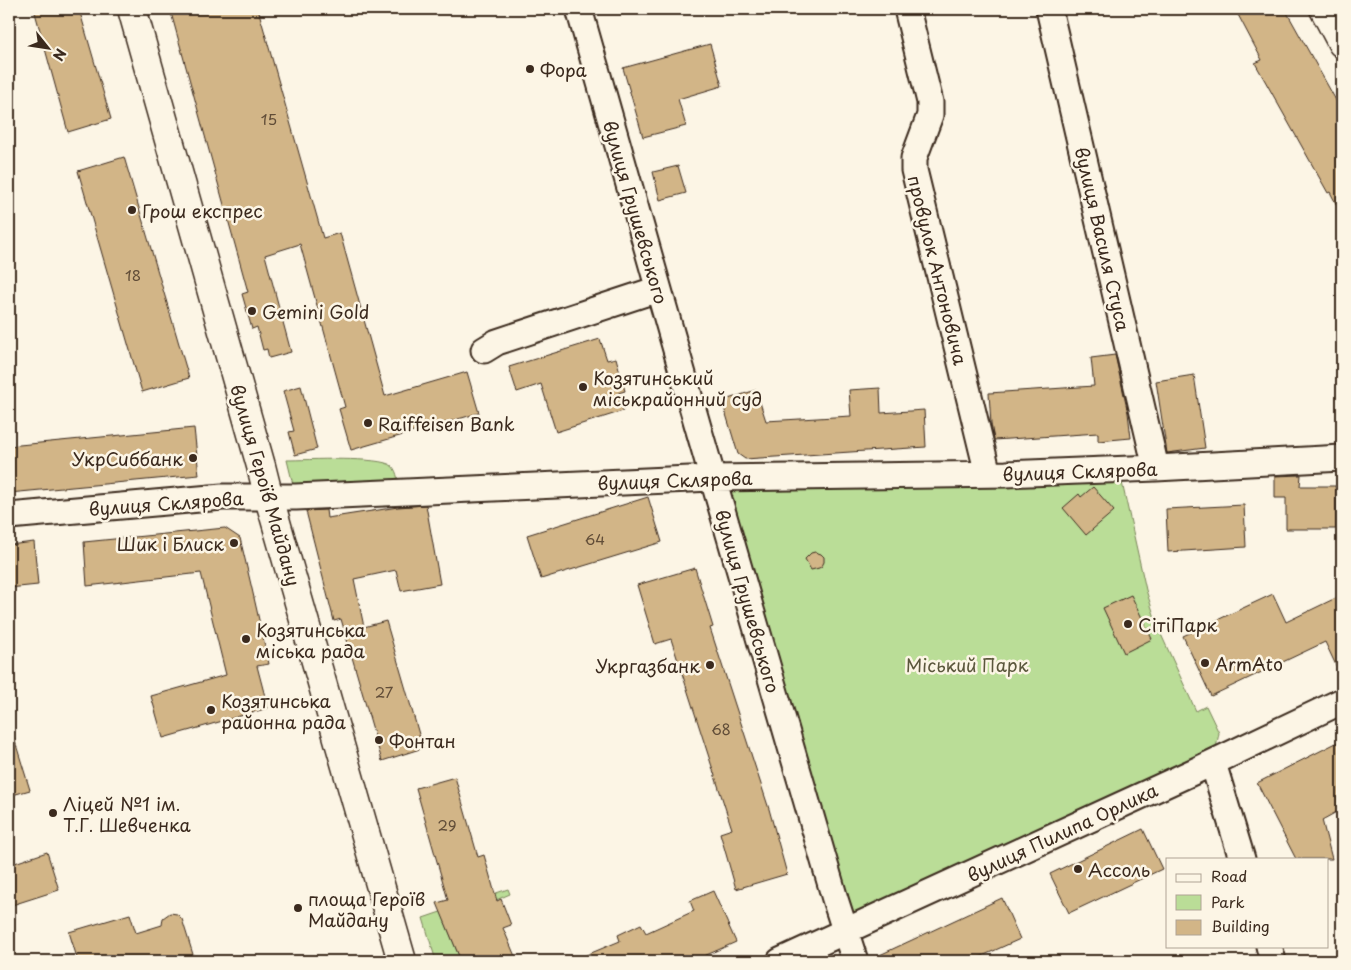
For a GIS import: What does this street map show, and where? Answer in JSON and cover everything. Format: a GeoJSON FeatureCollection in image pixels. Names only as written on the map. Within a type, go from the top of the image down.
{"type":"FeatureCollection","features":[{"type":"Feature","properties":{"kind":"street","name":"вулиця Героїв Майдану"},"geometry":{"type":"LineString","coordinates":[[132,9],[269,498],[402,961]]}},
{"type":"Feature","properties":{"kind":"street","name":"вулиця Грушевського"},"geometry":{"type":"LineString","coordinates":[[579,9],[712,478],[829,880],[855,961]]}},
{"type":"Feature","properties":{"kind":"street","name":"провулок Антоновича"},"geometry":{"type":"LineString","coordinates":[[907,9],[930,102],[930,115],[914,158],[914,170],[988,474]]}},
{"type":"Feature","properties":{"kind":"street","name":"вулиця Василя Стуса"},"geometry":{"type":"LineString","coordinates":[[1049,9],[1156,468]]}},
{"type":"Feature","properties":{"kind":"street"},"geometry":{"type":"LineString","coordinates":[[1324,9],[1342,43]]}},
{"type":"Feature","properties":{"kind":"street"},"geometry":{"type":"LineString","coordinates":[[484,350],[497,342],[658,289]]}},
{"type":"Feature","properties":{"kind":"street","name":"вулиця Склярова"},"geometry":{"type":"LineString","coordinates":[[9,516],[222,496],[269,498],[712,478],[988,474],[1156,468],[1342,458]]}},
{"type":"Feature","properties":{"kind":"street","name":"вулиця Пилипа Орлика"},"geometry":{"type":"LineString","coordinates":[[780,961],[1212,763],[1342,700]]}},
{"type":"Feature","properties":{"kind":"street"},"geometry":{"type":"LineString","coordinates":[[1212,763],[1242,858]]}},
{"type":"Feature","properties":{"kind":"street"},"geometry":{"type":"LineString","coordinates":[[1270,948],[1273,961]]}},
{"type":"Feature","properties":{"kind":"green space"},"geometry":{"type":"Polygon","coordinates":[[[287,460],[359,460],[385,463],[392,466],[396,471],[400,492],[296,497],[287,460]]]}},
{"type":"Feature","properties":{"kind":"green space","name":"Міський Парк"},"geometry":{"type":"Polygon","coordinates":[[[1119,469],[1146,590],[1159,630],[1196,711],[1206,706],[1219,733],[1213,763],[846,932],[712,478],[1119,469]]]}},
{"type":"Feature","properties":{"kind":"green space"},"geometry":{"type":"Polygon","coordinates":[[[508,889],[510,894],[445,922],[461,961],[436,961],[423,918],[508,889]]]}},
{"type":"Feature","properties":{"kind":"building"},"geometry":{"type":"Polygon","coordinates":[[[34,9],[79,9],[111,119],[68,132],[34,9]]]}},
{"type":"Feature","properties":{"kind":"building"},"geometry":{"type":"Polygon","coordinates":[[[170,9],[258,9],[323,238],[340,233],[385,396],[467,372],[479,413],[351,450],[339,409],[345,407],[300,244],[265,255],[291,352],[269,358],[267,349],[263,350],[257,327],[252,329],[242,294],[248,292],[170,9]]]}},
{"type":"Feature","properties":{"kind":"building"},"geometry":{"type":"Polygon","coordinates":[[[1235,9],[1285,9],[1342,111],[1342,215],[1255,63],[1262,60],[1235,9]]]}},
{"type":"Feature","properties":{"kind":"building"},"geometry":{"type":"Polygon","coordinates":[[[710,44],[722,86],[678,99],[686,126],[643,137],[623,68],[710,44]]]}},
{"type":"Feature","properties":{"kind":"building"},"geometry":{"type":"Polygon","coordinates":[[[124,157],[189,378],[142,392],[78,171],[124,157]]]}},
{"type":"Feature","properties":{"kind":"building"},"geometry":{"type":"Polygon","coordinates":[[[678,166],[686,193],[660,200],[653,172],[678,166]]]}},
{"type":"Feature","properties":{"kind":"building","name":"Козятинський міськрайонний суд"},"geometry":{"type":"Polygon","coordinates":[[[600,339],[607,360],[616,358],[625,391],[618,393],[623,411],[556,432],[541,384],[517,392],[509,367],[600,339]]]}},
{"type":"Feature","properties":{"kind":"building"},"geometry":{"type":"Polygon","coordinates":[[[1115,355],[1128,413],[1131,438],[1098,441],[1098,433],[994,440],[989,393],[1094,386],[1091,358],[1115,355]]]}},
{"type":"Feature","properties":{"kind":"building"},"geometry":{"type":"Polygon","coordinates":[[[1194,375],[1205,448],[1167,453],[1156,381],[1194,375]]]}},
{"type":"Feature","properties":{"kind":"building"},"geometry":{"type":"Polygon","coordinates":[[[301,386],[317,449],[295,455],[289,432],[294,431],[283,391],[301,386]]]}},
{"type":"Feature","properties":{"kind":"building"},"geometry":{"type":"Polygon","coordinates":[[[880,388],[881,413],[924,410],[926,447],[745,459],[738,454],[722,401],[756,390],[766,421],[851,416],[849,390],[880,388]]]}},
{"type":"Feature","properties":{"kind":"building"},"geometry":{"type":"Polygon","coordinates":[[[194,428],[199,475],[9,493],[9,446],[194,428]]]}},
{"type":"Feature","properties":{"kind":"building"},"geometry":{"type":"Polygon","coordinates":[[[1301,475],[1300,486],[1336,486],[1336,529],[1286,529],[1286,498],[1275,498],[1275,476],[1301,475]]]}},
{"type":"Feature","properties":{"kind":"building"},"geometry":{"type":"Polygon","coordinates":[[[1093,487],[1114,511],[1086,535],[1063,508],[1079,494],[1081,497],[1093,487]]]}},
{"type":"Feature","properties":{"kind":"building"},"geometry":{"type":"Polygon","coordinates":[[[648,497],[662,542],[541,579],[527,535],[648,497]]]}},
{"type":"Feature","properties":{"kind":"building"},"geometry":{"type":"Polygon","coordinates":[[[426,505],[440,584],[401,591],[396,570],[354,579],[364,627],[386,621],[423,748],[382,761],[341,619],[334,621],[306,511],[326,510],[327,518],[398,507],[426,505]]]}},
{"type":"Feature","properties":{"kind":"building"},"geometry":{"type":"Polygon","coordinates":[[[1244,505],[1246,547],[1168,552],[1166,509],[1244,505]]]}},
{"type":"Feature","properties":{"kind":"building"},"geometry":{"type":"Polygon","coordinates":[[[225,528],[240,538],[269,664],[257,666],[268,708],[163,738],[151,696],[226,675],[201,573],[87,586],[84,542],[225,528]]]}},
{"type":"Feature","properties":{"kind":"building"},"geometry":{"type":"Polygon","coordinates":[[[34,542],[38,585],[9,588],[9,545],[34,542]]]}},
{"type":"Feature","properties":{"kind":"building"},"geometry":{"type":"Polygon","coordinates":[[[815,552],[824,557],[824,562],[819,568],[811,570],[805,559],[815,552]]]}},
{"type":"Feature","properties":{"kind":"building"},"geometry":{"type":"Polygon","coordinates":[[[695,568],[713,627],[710,628],[769,809],[787,874],[736,889],[720,833],[732,829],[671,639],[655,644],[637,585],[695,568]]]}},
{"type":"Feature","properties":{"kind":"building"},"geometry":{"type":"Polygon","coordinates":[[[1273,594],[1286,622],[1342,595],[1342,678],[1325,642],[1211,696],[1183,636],[1273,594]]]}},
{"type":"Feature","properties":{"kind":"building","name":"СітіПарк"},"geometry":{"type":"Polygon","coordinates":[[[1131,595],[1152,639],[1124,653],[1103,608],[1131,595]]]}},
{"type":"Feature","properties":{"kind":"building"},"geometry":{"type":"Polygon","coordinates":[[[9,735],[13,735],[30,790],[9,796],[9,735]]]}},
{"type":"Feature","properties":{"kind":"building"},"geometry":{"type":"Polygon","coordinates":[[[1342,740],[1342,809],[1322,820],[1332,859],[1295,858],[1257,783],[1342,740]]]}},
{"type":"Feature","properties":{"kind":"building"},"geometry":{"type":"Polygon","coordinates":[[[455,777],[478,857],[484,855],[497,901],[501,899],[511,925],[503,928],[517,961],[461,961],[437,903],[448,900],[416,788],[455,777]]]}},
{"type":"Feature","properties":{"kind":"building"},"geometry":{"type":"Polygon","coordinates":[[[1143,829],[1162,869],[1069,913],[1050,874],[1143,829]]]}},
{"type":"Feature","properties":{"kind":"building"},"geometry":{"type":"Polygon","coordinates":[[[47,852],[59,890],[9,906],[9,865],[47,852]]]}},
{"type":"Feature","properties":{"kind":"building"},"geometry":{"type":"Polygon","coordinates":[[[713,891],[736,942],[693,961],[572,961],[620,941],[618,935],[641,924],[646,933],[694,911],[690,901],[713,891]]]}},
{"type":"Feature","properties":{"kind":"building"},"geometry":{"type":"Polygon","coordinates":[[[1002,898],[1020,939],[971,961],[869,961],[869,960],[1002,898]]]}},
{"type":"Feature","properties":{"kind":"building"},"geometry":{"type":"Polygon","coordinates":[[[170,913],[177,914],[182,919],[195,961],[78,961],[69,932],[130,914],[136,933],[162,925],[163,918],[170,913]]]}},
{"type":"Feature","properties":{"kind":"place","name":"Фора"},"geometry":{"type":"Point","coordinates":[530,69]}},
{"type":"Feature","properties":{"kind":"place","name":"Грош експрес"},"geometry":{"type":"Point","coordinates":[132,210]}},
{"type":"Feature","properties":{"kind":"place","name":"Gemini Gold"},"geometry":{"type":"Point","coordinates":[252,311]}},
{"type":"Feature","properties":{"kind":"place","name":"Козятинський міськрайонний суд"},"geometry":{"type":"Point","coordinates":[583,387]}},
{"type":"Feature","properties":{"kind":"place","name":"Raiffeisen Bank"},"geometry":{"type":"Point","coordinates":[368,423]}},
{"type":"Feature","properties":{"kind":"place","name":"УкрСиббанк"},"geometry":{"type":"Point","coordinates":[193,458]}},
{"type":"Feature","properties":{"kind":"place","name":"Шик і Блиск"},"geometry":{"type":"Point","coordinates":[234,543]}},
{"type":"Feature","properties":{"kind":"place","name":"СітіПарк"},"geometry":{"type":"Point","coordinates":[1128,624]}},
{"type":"Feature","properties":{"kind":"place","name":"Козятинська міська рада"},"geometry":{"type":"Point","coordinates":[246,639]}},
{"type":"Feature","properties":{"kind":"place","name":"ArmAto"},"geometry":{"type":"Point","coordinates":[1205,663]}},
{"type":"Feature","properties":{"kind":"place","name":"Укргазбанк"},"geometry":{"type":"Point","coordinates":[710,665]}},
{"type":"Feature","properties":{"kind":"place","name":"Козятинська районна рада"},"geometry":{"type":"Point","coordinates":[211,710]}},
{"type":"Feature","properties":{"kind":"place","name":"Фонтан"},"geometry":{"type":"Point","coordinates":[379,740]}},
{"type":"Feature","properties":{"kind":"place","name":"Ліцей №1 ім. Т.Г. Шевченка"},"geometry":{"type":"Point","coordinates":[53,813]}},
{"type":"Feature","properties":{"kind":"place","name":"Ассоль"},"geometry":{"type":"Point","coordinates":[1078,869]}},
{"type":"Feature","properties":{"kind":"place","name":"площа Героїв Майдану"},"geometry":{"type":"Point","coordinates":[298,908]}}]}
